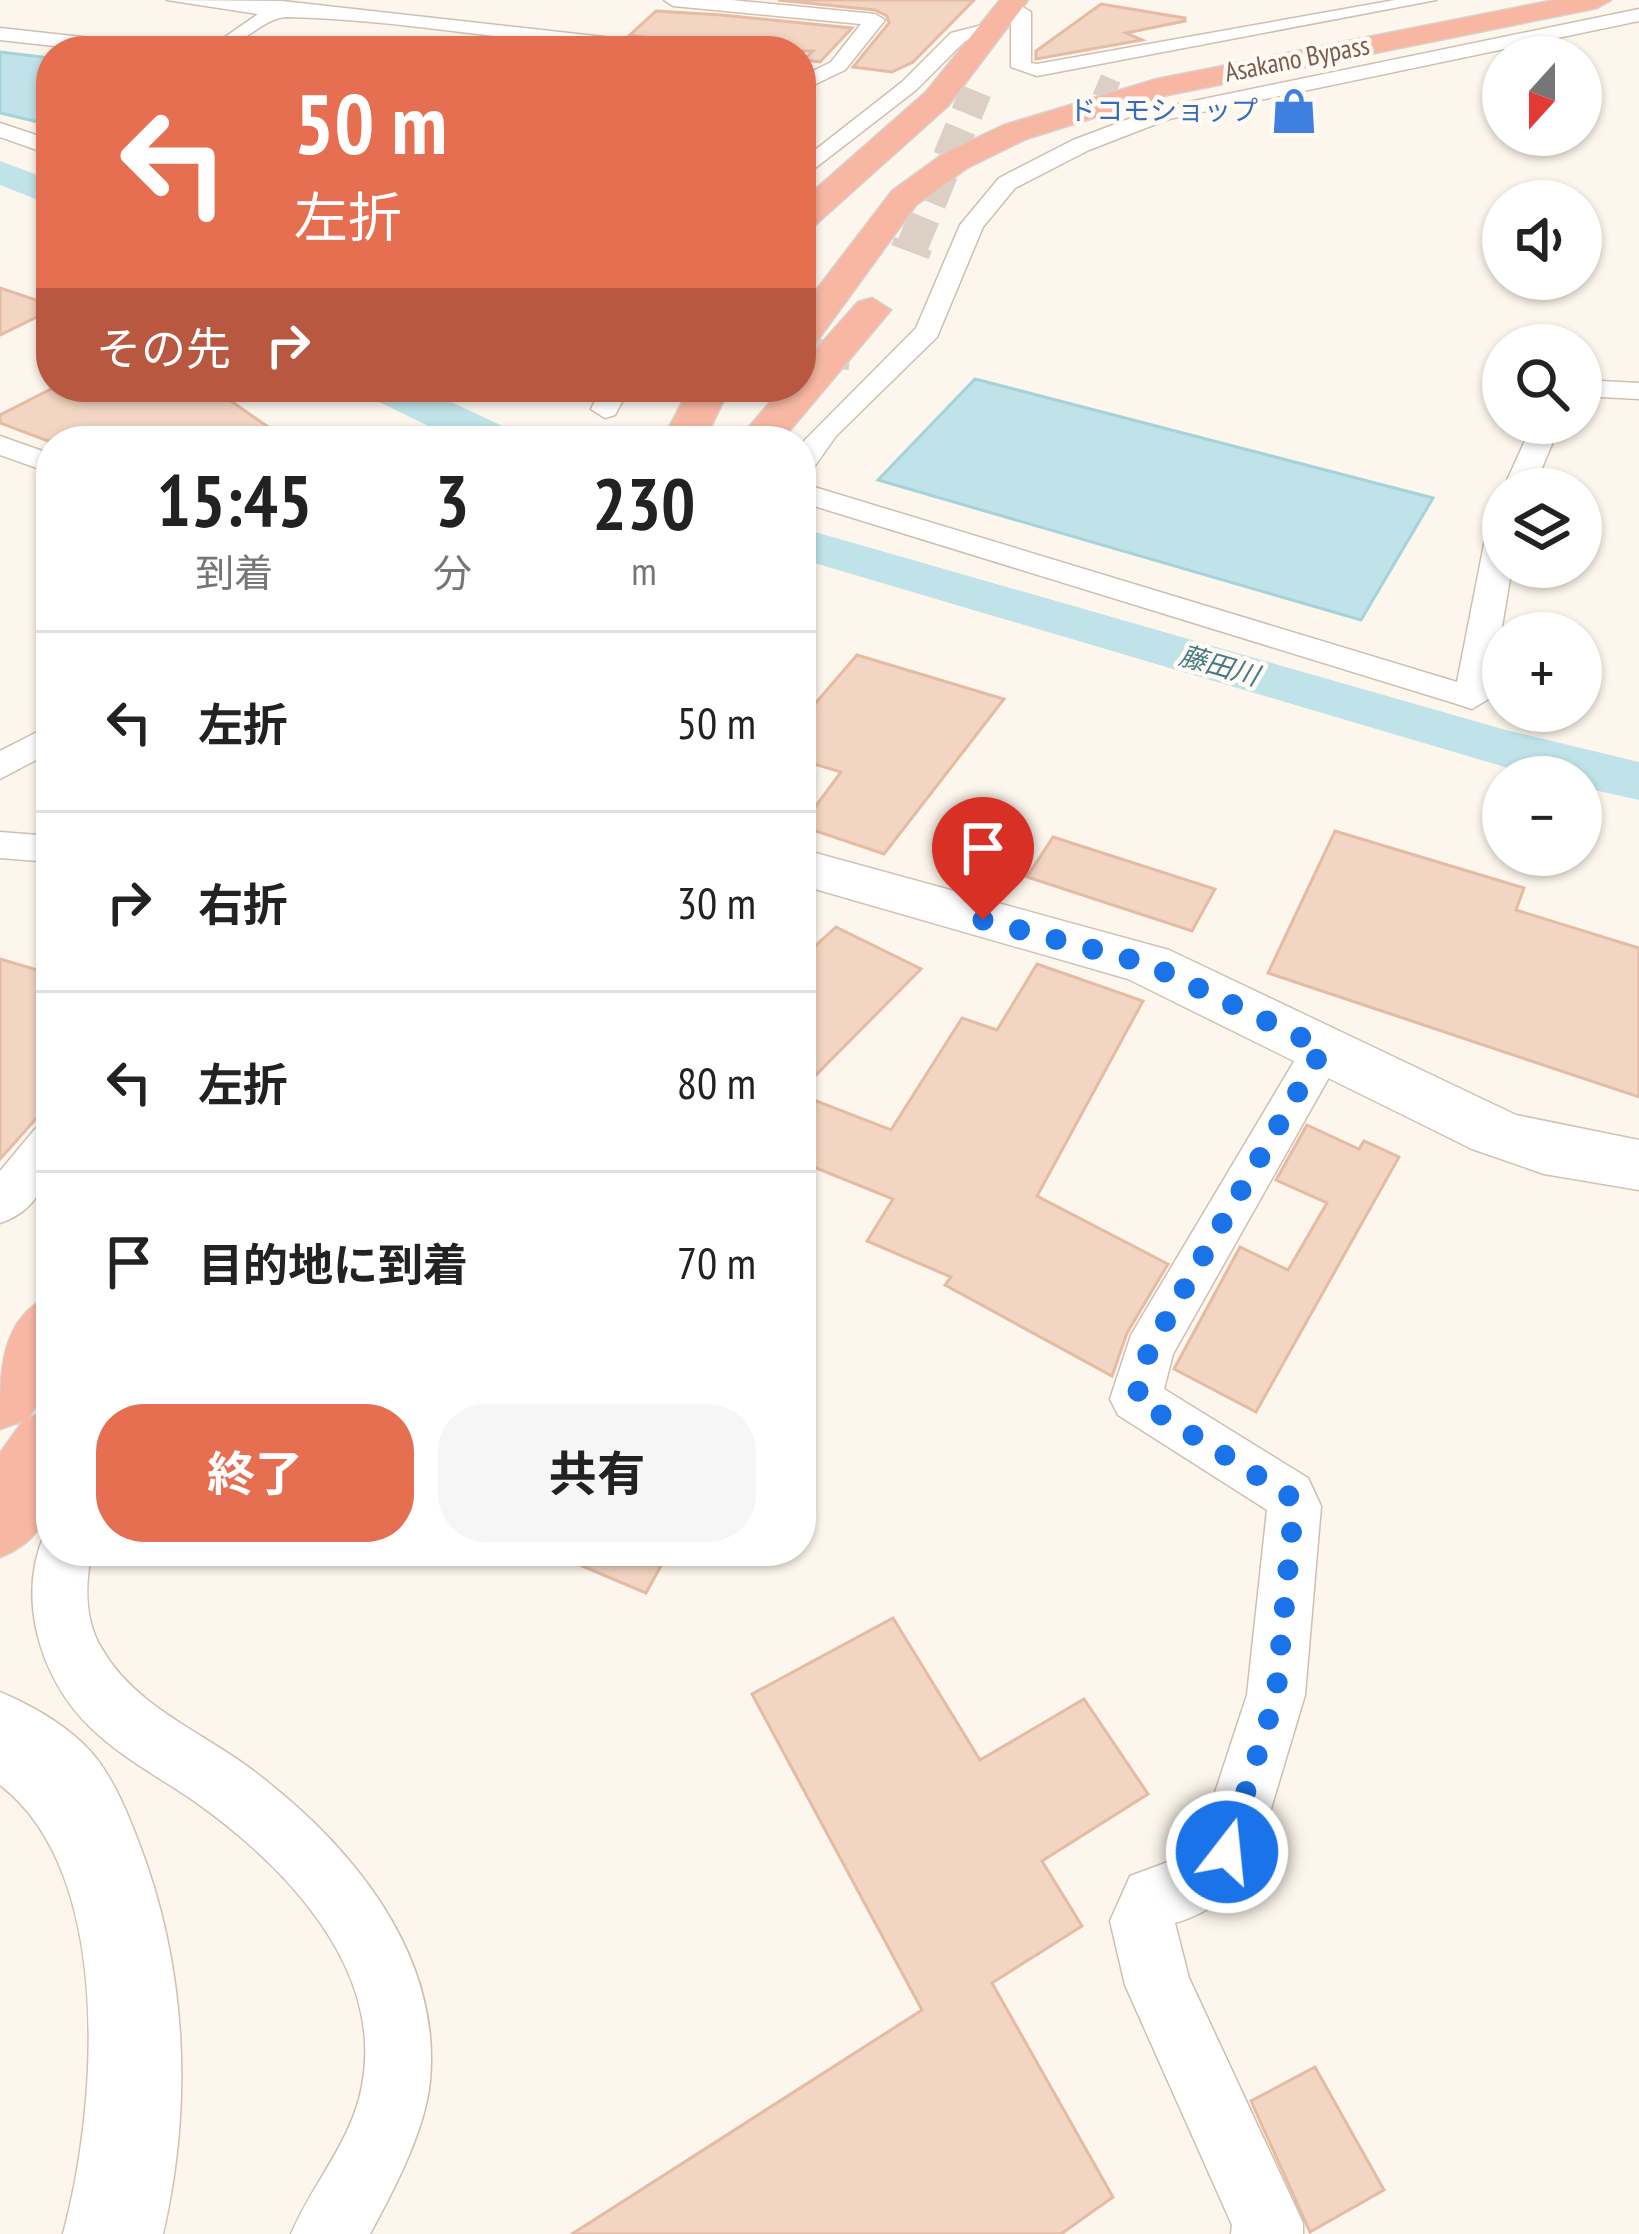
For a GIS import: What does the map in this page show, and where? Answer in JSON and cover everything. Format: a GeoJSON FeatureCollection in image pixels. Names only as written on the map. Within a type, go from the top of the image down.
{"type":"FeatureCollection","features":[{"type":"Feature","properties":{"kind":"highway","name":"Asakano Bypass"},"geometry":{"type":"LineString","coordinates":[[816,228],[886,172],[977,123],[1081,90],[1215,60],[1531,0]]}},
{"type":"Feature","properties":{"kind":"highway","name":"Asakano Bypass"},"geometry":{"type":"LineString","coordinates":[[816,316],[904,198],[955,161],[1015,132],[1157,88],[1597,0]]}},
{"type":"Feature","properties":{"kind":"highway"},"geometry":{"type":"LineString","coordinates":[[816,226],[1014,10]]}},
{"type":"Feature","properties":{"kind":"highway"},"geometry":{"type":"LineString","coordinates":[[976,91],[1014,10]]}},
{"type":"Feature","properties":{"kind":"highway"},"geometry":{"type":"LineString","coordinates":[[816,378],[902,266]]}},
{"type":"Feature","properties":{"kind":"highway"},"geometry":{"type":"LineString","coordinates":[[772,426],[794,402]]}},
{"type":"Feature","properties":{"kind":"highway"},"geometry":{"type":"LineString","coordinates":[[0,1396],[36,1347]]}},
{"type":"Feature","properties":{"kind":"highway"},"geometry":{"type":"LineString","coordinates":[[0,1520],[36,1466]]}},
{"type":"Feature","properties":{"kind":"street"},"geometry":{"type":"LineString","coordinates":[[176,0],[284,5],[573,36]]}},
{"type":"Feature","properties":{"kind":"street"},"geometry":{"type":"LineString","coordinates":[[674,0],[714,8],[875,20],[873,39],[858,69],[816,81]]}},
{"type":"Feature","properties":{"kind":"street"},"geometry":{"type":"LineString","coordinates":[[816,143],[834,109],[920,76],[936,46],[1014,10],[1021,67],[1054,67],[1427,0]]}},
{"type":"Feature","properties":{"kind":"street"},"geometry":{"type":"LineString","coordinates":[[237,36],[284,5]]}},
{"type":"Feature","properties":{"kind":"street"},"geometry":{"type":"LineString","coordinates":[[816,444],[898,366],[942,308],[972,225],[995,193],[1081,145],[1152,109],[1639,15]]}},
{"type":"Feature","properties":{"kind":"street"},"geometry":{"type":"LineString","coordinates":[[0,34],[36,38]]}},
{"type":"Feature","properties":{"kind":"street"},"geometry":{"type":"LineString","coordinates":[[816,65],[920,76]]}},
{"type":"Feature","properties":{"kind":"street"},"geometry":{"type":"LineString","coordinates":[[1054,67],[1097,84]]}},
{"type":"Feature","properties":{"kind":"street"},"geometry":{"type":"LineString","coordinates":[[0,130],[36,143]]}},
{"type":"Feature","properties":{"kind":"street"},"geometry":{"type":"LineString","coordinates":[[850,356],[898,366]]}},
{"type":"Feature","properties":{"kind":"street"},"geometry":{"type":"LineString","coordinates":[[1602,389],[1639,391]]}},
{"type":"Feature","properties":{"kind":"street"},"geometry":{"type":"LineString","coordinates":[[0,445],[36,458]]}},
{"type":"Feature","properties":{"kind":"street"},"geometry":{"type":"LineString","coordinates":[[816,497],[1472,698],[1492,588]]}},
{"type":"Feature","properties":{"kind":"street"},"geometry":{"type":"LineString","coordinates":[[0,767],[36,745]]}},
{"type":"Feature","properties":{"kind":"street"},"geometry":{"type":"LineString","coordinates":[[0,845],[36,848]]}},
{"type":"Feature","properties":{"kind":"street"},"geometry":{"type":"LineString","coordinates":[[816,871],[1148,964],[1494,1132],[1544,1149],[1639,1165]]}},
{"type":"Feature","properties":{"kind":"street"},"geometry":{"type":"LineString","coordinates":[[1267,2234],[1268,2223],[1158,1985],[1142,1921],[1152,1898],[1185,1889],[1227,1852],[1276,1695],[1294,1506],[1289,1496],[1136,1399],[1149,1350],[1323,1048]]}},
{"type":"Feature","properties":{"kind":"street"},"geometry":{"type":"LineString","coordinates":[[0,1204],[36,1160]]}},
{"type":"Feature","properties":{"kind":"street"},"geometry":{"type":"LineString","coordinates":[[61,1566],[58,1584],[65,1631],[77,1666],[92,1685],[107,1703],[235,1795],[337,1893],[372,1939],[399,2017],[398,2098],[327,2234]]}},
{"type":"Feature","properties":{"kind":"street"},"geometry":{"type":"LineString","coordinates":[[0,1734],[64,1786],[113,1885],[137,2067],[126,2194],[112,2234]]}},
{"type":"Feature","properties":{"kind":"water"},"geometry":{"type":"Polygon","coordinates":[[[0,52],[36,56],[36,121],[0,113],[0,52]]]}},
{"type":"Feature","properties":{"kind":"water"},"geometry":{"type":"Polygon","coordinates":[[[975,379],[1433,498],[1361,620],[878,480],[975,379]]]}},
{"type":"Feature","properties":{"kind":"building"},"geometry":{"type":"Polygon","coordinates":[[[778,0],[974,0],[913,62],[892,72],[853,67],[889,23],[887,16],[875,10],[778,0]]]}},
{"type":"Feature","properties":{"kind":"building"},"geometry":{"type":"Polygon","coordinates":[[[1101,4],[1185,21],[1126,33],[1142,40],[1036,59],[1036,51],[1101,4]]]}},
{"type":"Feature","properties":{"kind":"building"},"geometry":{"type":"Polygon","coordinates":[[[656,11],[852,28],[820,62],[816,62],[816,36],[630,35],[656,11]]]}},
{"type":"Feature","properties":{"kind":"building"},"geometry":{"type":"Polygon","coordinates":[[[0,288],[36,300],[36,317],[0,335],[0,288]]]}},
{"type":"Feature","properties":{"kind":"building"},"geometry":{"type":"Polygon","coordinates":[[[36,397],[36,402],[232,402],[267,426],[36,426],[36,436],[0,423],[0,415],[36,397]]]}},
{"type":"Feature","properties":{"kind":"building"},"geometry":{"type":"Polygon","coordinates":[[[857,655],[1004,699],[884,854],[816,831],[816,806],[841,772],[816,764],[816,703],[857,655]]]}},
{"type":"Feature","properties":{"kind":"building"},"geometry":{"type":"Polygon","coordinates":[[[1335,831],[1524,888],[1516,910],[1639,948],[1639,1097],[1268,973],[1335,831]]]}},
{"type":"Feature","properties":{"kind":"building"},"geometry":{"type":"Polygon","coordinates":[[[1053,837],[1215,889],[1192,931],[1027,877],[1053,837]]]}},
{"type":"Feature","properties":{"kind":"building"},"geometry":{"type":"Polygon","coordinates":[[[836,927],[921,969],[816,1075],[816,945],[836,927]]]}},
{"type":"Feature","properties":{"kind":"building"},"geometry":{"type":"Polygon","coordinates":[[[0,959],[36,970],[36,1119],[0,1159],[0,959]]]}},
{"type":"Feature","properties":{"kind":"building"},"geometry":{"type":"Polygon","coordinates":[[[1037,964],[1143,1001],[1037,1196],[1168,1264],[1127,1333],[1112,1376],[945,1285],[951,1277],[867,1241],[893,1199],[816,1168],[816,1101],[891,1130],[962,1018],[997,1030],[1037,964]]]}},
{"type":"Feature","properties":{"kind":"building"},"geometry":{"type":"Polygon","coordinates":[[[1307,1125],[1359,1149],[1364,1141],[1399,1157],[1256,1412],[1174,1369],[1240,1247],[1288,1270],[1327,1203],[1276,1180],[1307,1125]]]}},
{"type":"Feature","properties":{"kind":"building"},"geometry":{"type":"Polygon","coordinates":[[[582,1566],[661,1566],[646,1593],[582,1566]]]}},
{"type":"Feature","properties":{"kind":"building"},"geometry":{"type":"Polygon","coordinates":[[[893,1618],[980,1760],[1084,1699],[1148,1794],[1042,1861],[1082,1926],[992,1983],[1113,2197],[1061,2234],[572,2234],[922,2010],[752,1694],[893,1618]]]}},
{"type":"Feature","properties":{"kind":"building"},"geometry":{"type":"Polygon","coordinates":[[[1315,2067],[1384,2190],[1310,2232],[1251,2101],[1315,2067]]]}},
{"type":"Feature","properties":{"kind":"waterway","name":"藤田川"},"geometry":{"type":"LineString","coordinates":[[0,172],[36,188]]}},
{"type":"Feature","properties":{"kind":"waterway","name":"藤田川"},"geometry":{"type":"LineString","coordinates":[[414,402],[465,426]]}},
{"type":"Feature","properties":{"kind":"waterway","name":"藤田川"},"geometry":{"type":"LineString","coordinates":[[816,548],[1485,742],[1639,781]]}},
{"type":"Feature","properties":{"kind":"tunnel"},"geometry":{"type":"LineString","coordinates":[[1097,84],[1141,103]]}},
{"type":"Feature","properties":{"kind":"tunnel"},"geometry":{"type":"LineString","coordinates":[[912,247],[976,91]]}},
{"type":"Feature","properties":{"kind":"tunnel"},"geometry":{"type":"LineString","coordinates":[[910,252],[913,244]]}},
{"type":"Feature","properties":{"kind":"tunnel"},"geometry":{"type":"LineString","coordinates":[[816,353],[850,356]]}},
{"type":"Feature","properties":{"kind":"place","name":"ドコモショップ"},"geometry":{"type":"Point","coordinates":[1294,111]}},
{"type":"Feature","properties":{"kind":"route"},"geometry":{"type":"LineString","coordinates":[[983,920],[1148,964],[1323,1048],[1149,1350],[1136,1399],[1289,1496],[1294,1506],[1276,1695],[1227,1852]]}}]}
